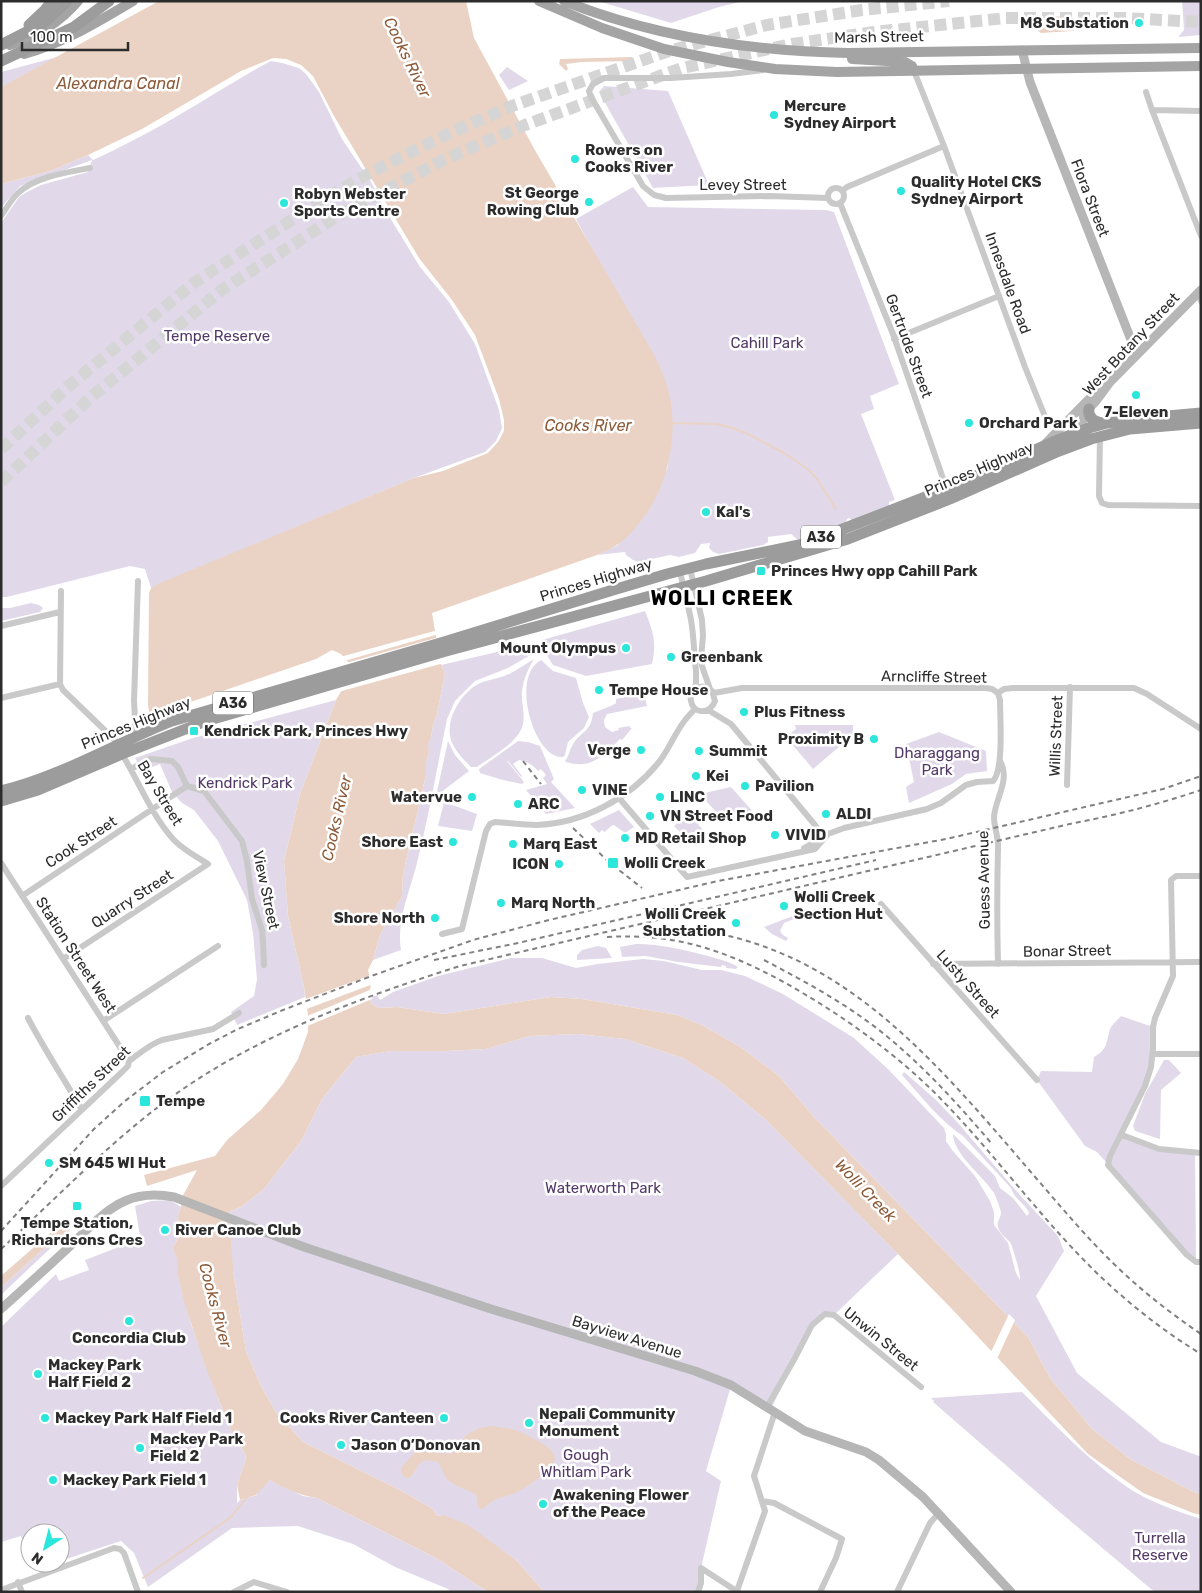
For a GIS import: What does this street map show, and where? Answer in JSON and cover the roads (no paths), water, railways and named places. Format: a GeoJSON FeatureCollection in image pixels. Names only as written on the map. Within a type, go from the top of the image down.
{"type":"FeatureCollection","features":[{"type":"Feature","properties":{"kind":"highway"},"geometry":{"type":"LineString","coordinates":[[1,46],[44,23],[67,1]]}},
{"type":"Feature","properties":{"kind":"highway"},"geometry":{"type":"LineString","coordinates":[[5,60],[74,27],[109,1]]}},
{"type":"Feature","properties":{"kind":"highway"},"geometry":{"type":"LineString","coordinates":[[1,37],[33,22],[45,10],[58,8]]}},
{"type":"Feature","properties":{"kind":"highway"},"geometry":{"type":"LineString","coordinates":[[1088,409],[1091,419],[1107,424]]}},
{"type":"Feature","properties":{"kind":"highway","name":"Princes Highway"},"geometry":{"type":"LineString","coordinates":[[445,647],[688,586],[848,539],[948,494],[1042,447],[1082,431],[1134,419],[1201,413]]}},
{"type":"Feature","properties":{"kind":"highway","name":"Princes Highway"},"geometry":{"type":"LineString","coordinates":[[1,791],[38,780],[120,749],[137,748],[206,721],[445,647],[605,592],[685,570],[804,544],[948,494],[1074,444],[1100,436],[1140,428],[1201,423]]}},
{"type":"Feature","properties":{"kind":"highway","name":"Princes Highway"},"geometry":{"type":"LineString","coordinates":[[1,801],[38,790],[120,749],[136,736],[172,721],[334,680]]}},
{"type":"Feature","properties":{"kind":"main road"},"geometry":{"type":"LineString","coordinates":[[1,46],[33,36],[58,8],[78,1]]}},
{"type":"Feature","properties":{"kind":"main road"},"geometry":{"type":"LineString","coordinates":[[5,60],[39,50],[62,40],[133,1]]}},
{"type":"Feature","properties":{"kind":"main road"},"geometry":{"type":"LineString","coordinates":[[539,1],[602,28],[664,49],[774,69],[837,72],[1201,66]]}},
{"type":"Feature","properties":{"kind":"main road","name":"Marsh Street"},"geometry":{"type":"LineString","coordinates":[[564,1],[633,25],[680,36],[742,46],[802,51],[848,53],[1201,48]]}},
{"type":"Feature","properties":{"kind":"main road","name":"Flora Street"},"geometry":{"type":"LineString","coordinates":[[1022,50],[1026,70],[1136,355]]}},
{"type":"Feature","properties":{"kind":"main road"},"geometry":{"type":"LineString","coordinates":[[802,51],[828,57],[906,62],[912,66],[914,71]]}},
{"type":"Feature","properties":{"kind":"main road","name":"West Botany Street"},"geometry":{"type":"LineString","coordinates":[[1074,444],[1082,431],[1084,414],[1110,382],[1200,295]]}},
{"type":"Feature","properties":{"kind":"main road"},"geometry":{"type":"LineString","coordinates":[[1042,447],[1091,397],[1110,382]]}},
{"type":"Feature","properties":{"kind":"main road","name":"Bayview Avenue"},"geometry":{"type":"LineString","coordinates":[[1,1309],[118,1204],[144,1195],[164,1195],[181,1199],[304,1247],[731,1385],[805,1431],[866,1452],[879,1460],[910,1485],[1011,1592]]}},
{"type":"Feature","properties":{"kind":"street","name":"Levey Street"},"geometry":{"type":"LineString","coordinates":[[774,69],[680,77],[604,78],[593,84],[589,91],[590,97],[643,186],[649,192],[658,196],[682,198],[769,196],[828,198]]}},
{"type":"Feature","properties":{"kind":"street","name":"Innesdale Road"},"geometry":{"type":"LineString","coordinates":[[914,71],[944,146],[1046,420]]}},
{"type":"Feature","properties":{"kind":"street"},"geometry":{"type":"LineString","coordinates":[[1146,92],[1201,236]]}},
{"type":"Feature","properties":{"kind":"street"},"geometry":{"type":"LineString","coordinates":[[1152,110],[1201,111]]}},
{"type":"Feature","properties":{"kind":"street"},"geometry":{"type":"LineString","coordinates":[[842,191],[944,146]]}},
{"type":"Feature","properties":{"kind":"street"},"geometry":{"type":"LineString","coordinates":[[1,216],[17,194],[26,188],[42,180],[90,168]]}},
{"type":"Feature","properties":{"kind":"street"},"geometry":{"type":"LineString","coordinates":[[837,188],[842,191],[844,198],[840,203],[833,204],[828,198],[830,192],[837,188]]}},
{"type":"Feature","properties":{"kind":"street","name":"Gertrude Street"},"geometry":{"type":"LineString","coordinates":[[840,203],[894,339],[948,494]]}},
{"type":"Feature","properties":{"kind":"street"},"geometry":{"type":"LineString","coordinates":[[894,339],[999,296]]}},
{"type":"Feature","properties":{"kind":"street"},"geometry":{"type":"LineString","coordinates":[[1100,436],[1099,496],[1102,503],[1108,505],[1201,506]]}},
{"type":"Feature","properties":{"kind":"street"},"geometry":{"type":"LineString","coordinates":[[685,570],[688,586],[702,620],[702,666],[716,701],[712,708],[701,711],[695,708],[690,700],[696,682],[696,671],[685,570]]}},
{"type":"Feature","properties":{"kind":"street"},"geometry":{"type":"LineString","coordinates":[[137,748],[134,701],[138,581]]}},
{"type":"Feature","properties":{"kind":"street"},"geometry":{"type":"LineString","coordinates":[[1,698],[60,684],[61,591]]}},
{"type":"Feature","properties":{"kind":"street"},"geometry":{"type":"LineString","coordinates":[[1,626],[60,612]]}},
{"type":"Feature","properties":{"kind":"street","name":"Bay Street"},"geometry":{"type":"LineString","coordinates":[[60,684],[63,690],[120,749],[153,810],[173,840],[201,860]]}},
{"type":"Feature","properties":{"kind":"street"},"geometry":{"type":"LineString","coordinates":[[693,691],[703,686],[712,691]]}},
{"type":"Feature","properties":{"kind":"street","name":"Willis Street"},"geometry":{"type":"LineString","coordinates":[[1067,785],[1070,687]]}},
{"type":"Feature","properties":{"kind":"street","name":"Arncliffe Street"},"geometry":{"type":"LineString","coordinates":[[712,691],[742,688],[986,688],[998,693],[1013,688],[1134,688],[1147,694],[1201,729]]}},
{"type":"Feature","properties":{"kind":"street","name":"Guess Avenue"},"geometry":{"type":"LineString","coordinates":[[993,781],[997,775],[1000,761],[1000,700],[998,693]]}},
{"type":"Feature","properties":{"kind":"street"},"geometry":{"type":"LineString","coordinates":[[442,934],[462,929],[486,831],[490,824],[496,822],[528,825],[557,822],[588,814],[619,798],[639,783],[653,769],[664,755],[682,724],[695,708]]}},
{"type":"Feature","properties":{"kind":"street"},"geometry":{"type":"LineString","coordinates":[[708,710],[731,724],[809,817],[819,832],[828,834]]}},
{"type":"Feature","properties":{"kind":"street"},"geometry":{"type":"LineString","coordinates":[[131,769],[150,759],[172,761],[178,768],[187,786],[153,810]]}},
{"type":"Feature","properties":{"kind":"street","name":"Guess Avenue"},"geometry":{"type":"LineString","coordinates":[[998,964],[999,845],[994,817],[1004,778],[1000,761]]}},
{"type":"Feature","properties":{"kind":"street"},"geometry":{"type":"LineString","coordinates":[[619,798],[687,877],[815,848],[828,834],[844,828],[927,808],[941,802],[966,785],[977,782],[993,781],[998,788],[999,796]]}},
{"type":"Feature","properties":{"kind":"street","name":"View Street"},"geometry":{"type":"LineString","coordinates":[[187,786],[204,791],[244,846],[252,899],[262,930],[264,965]]}},
{"type":"Feature","properties":{"kind":"street","name":"Cook Street"},"geometry":{"type":"LineString","coordinates":[[22,896],[153,810]]}},
{"type":"Feature","properties":{"kind":"street"},"geometry":{"type":"LineString","coordinates":[[796,852],[811,845],[819,832]]}},
{"type":"Feature","properties":{"kind":"street","name":"Quarry Street"},"geometry":{"type":"LineString","coordinates":[[63,959],[208,864],[201,860]]}},
{"type":"Feature","properties":{"kind":"street","name":"Station Street West"},"geometry":{"type":"LineString","coordinates":[[1,863],[128,1061]]}},
{"type":"Feature","properties":{"kind":"street"},"geometry":{"type":"LineString","coordinates":[[1201,876],[1176,876],[1170,882],[1174,976],[1154,1018],[1153,1054],[1145,1086],[1110,1156],[1108,1164],[1186,1255],[1196,1262],[1201,1262]]}},
{"type":"Feature","properties":{"kind":"street","name":"Lusty Street"},"geometry":{"type":"LineString","coordinates":[[881,904],[1037,1080]]}},
{"type":"Feature","properties":{"kind":"street"},"geometry":{"type":"LineString","coordinates":[[103,1021],[218,946]]}},
{"type":"Feature","properties":{"kind":"street","name":"Bonar Street"},"geometry":{"type":"LineString","coordinates":[[933,964],[1201,962]]}},
{"type":"Feature","properties":{"kind":"street","name":"Griffiths Street"},"geometry":{"type":"LineString","coordinates":[[1,1186],[126,1069],[128,1061],[157,1042],[213,1029],[239,1013]]}},
{"type":"Feature","properties":{"kind":"street"},"geometry":{"type":"LineString","coordinates":[[28,1018],[42,1045],[60,1071],[82,1110]]}},
{"type":"Feature","properties":{"kind":"street"},"geometry":{"type":"LineString","coordinates":[[1153,1054],[1201,1054]]}},
{"type":"Feature","properties":{"kind":"street"},"geometry":{"type":"LineString","coordinates":[[1122,1135],[1159,1149],[1201,1153]]}},
{"type":"Feature","properties":{"kind":"street","name":"Unwin Street"},"geometry":{"type":"LineString","coordinates":[[771,1409],[812,1325],[825,1314],[834,1315],[921,1387]]}},
{"type":"Feature","properties":{"kind":"street"},"geometry":{"type":"LineString","coordinates":[[698,1592],[701,1583],[701,1568],[738,1592],[765,1510],[754,1476],[771,1409]]}},
{"type":"Feature","properties":{"kind":"street"},"geometry":{"type":"LineString","coordinates":[[762,1500],[774,1503],[842,1539],[836,1558],[820,1592]]}},
{"type":"Feature","properties":{"kind":"street"},"geometry":{"type":"LineString","coordinates":[[897,1592],[930,1522],[938,1514]]}},
{"type":"Feature","properties":{"kind":"street"},"geometry":{"type":"LineString","coordinates":[[1,1590],[18,1582],[114,1548],[120,1549],[124,1553],[138,1592]]}},
{"type":"Feature","properties":{"kind":"street"},"geometry":{"type":"LineString","coordinates":[[18,1582],[22,1592]]}},
{"type":"Feature","properties":{"kind":"street"},"geometry":{"type":"LineString","coordinates":[[234,1592],[254,1582],[287,1592]]}},
{"type":"Feature","properties":{"kind":"water","name":"Cooks River"},"geometry":{"type":"Polygon","coordinates":[[[159,1],[466,1],[474,38],[536,152],[652,351],[662,371],[669,393],[673,425],[672,441],[665,474],[659,490],[644,517],[625,539],[597,555],[432,613],[437,643],[443,656],[441,665],[445,673],[437,714],[428,744],[429,752],[426,763],[426,775],[403,874],[402,896],[380,935],[368,970],[371,983],[369,998],[372,1004],[379,1008],[397,1007],[444,1014],[551,997],[582,999],[677,1015],[702,1025],[742,1048],[779,1076],[814,1117],[1028,1337],[1050,1378],[1092,1429],[1130,1459],[1201,1494],[1201,1515],[1143,1493],[1088,1454],[950,1307],[766,1120],[719,1081],[683,1058],[625,1039],[578,1034],[530,1036],[486,1049],[391,1051],[356,1057],[322,1099],[301,1141],[264,1189],[241,1207],[230,1211],[229,1218],[234,1277],[246,1351],[260,1384],[275,1411],[303,1442],[398,1489],[433,1509],[436,1515],[443,1515],[468,1525],[516,1560],[544,1592],[488,1592],[436,1558],[317,1498],[292,1491],[270,1480],[256,1495],[240,1500],[237,1485],[246,1459],[245,1454],[230,1428],[206,1368],[185,1305],[178,1276],[177,1259],[174,1252],[174,1246],[179,1236],[178,1215],[181,1199],[197,1170],[147,1186],[144,1175],[215,1156],[227,1140],[261,1110],[283,1084],[298,1059],[308,1032],[308,1015],[304,987],[288,916],[284,861],[300,794],[336,700],[350,676],[349,663],[341,654],[332,650],[316,659],[153,715],[149,712],[148,704],[149,593],[151,588],[160,583],[414,478],[443,471],[488,453],[498,442],[504,431],[504,420],[499,399],[475,335],[452,300],[419,258],[334,116],[313,76],[301,65],[286,59],[273,58],[241,71],[142,129],[88,155],[50,171],[1,184],[1,87],[159,1]]]}},
{"type":"Feature","properties":{"kind":"water"},"geometry":{"type":"Polygon","coordinates":[[[1071,16],[1075,19],[1073,31],[1041,33],[1038,31],[1037,20],[1039,17],[1071,16]]]}},
{"type":"Feature","properties":{"kind":"water"},"geometry":{"type":"Polygon","coordinates":[[[632,57],[632,61],[566,64],[568,69],[566,71],[559,64],[560,59],[632,57]]]}},
{"type":"Feature","properties":{"kind":"water"},"geometry":{"type":"Polygon","coordinates":[[[64,1221],[70,1230],[57,1237],[1,1287],[1,1276],[64,1221]]]}},
{"type":"Feature","properties":{"kind":"water"},"geometry":{"type":"Polygon","coordinates":[[[492,1426],[516,1430],[537,1440],[550,1449],[555,1458],[551,1467],[528,1486],[492,1501],[482,1509],[478,1507],[476,1494],[448,1481],[438,1462],[426,1460],[419,1464],[411,1477],[406,1478],[401,1473],[401,1468],[415,1452],[433,1450],[450,1454],[466,1435],[480,1428],[492,1426]]]}},
{"type":"Feature","properties":{"kind":"waterway"},"geometry":{"type":"LineString","coordinates":[[670,423],[716,424],[746,433],[784,453],[809,470],[836,509]]}},
{"type":"Feature","properties":{"kind":"waterway"},"geometry":{"type":"LineString","coordinates":[[143,1578],[231,1517],[247,1497]]}},
{"type":"Feature","properties":{"kind":"tunnel"},"geometry":{"type":"LineString","coordinates":[[1,449],[71,384],[195,282],[329,196],[441,137],[512,106],[669,51],[767,25],[862,10],[949,1]]}},
{"type":"Feature","properties":{"kind":"tunnel"},"geometry":{"type":"LineString","coordinates":[[1,482],[91,397],[223,289],[344,212],[445,159],[525,125],[682,68],[792,44],[874,32],[1006,18],[1125,18],[1201,22]]}},
{"type":"Feature","properties":{"kind":"railway"},"geometry":{"type":"LineString","coordinates":[[523,761],[541,784]]}},
{"type":"Feature","properties":{"kind":"railway"},"geometry":{"type":"LineString","coordinates":[[1,1231],[94,1129],[125,1101],[163,1072],[238,1029],[374,975],[473,940],[549,920],[718,881],[946,839],[1163,789],[1201,776]]}},
{"type":"Feature","properties":{"kind":"railway"},"geometry":{"type":"LineString","coordinates":[[1,1249],[112,1145],[183,1089],[248,1050],[317,1017],[352,1003],[460,966],[1122,813],[1201,790]]}},
{"type":"Feature","properties":{"kind":"railway"},"geometry":{"type":"LineString","coordinates":[[573,828],[610,863],[642,888]]}},
{"type":"Feature","properties":{"kind":"railway"},"geometry":{"type":"LineString","coordinates":[[434,960],[518,943],[876,860]]}},
{"type":"Feature","properties":{"kind":"railway"},"geometry":{"type":"LineString","coordinates":[[648,927],[712,932],[769,948],[821,973],[869,1006],[913,1044],[955,1086],[1075,1223],[1115,1265],[1156,1301],[1201,1334]]}},
{"type":"Feature","properties":{"kind":"railway"},"geometry":{"type":"LineString","coordinates":[[607,937],[631,936],[654,938],[696,945],[717,952],[759,969],[780,980],[821,1004],[861,1031],[935,1093],[978,1139],[1059,1233],[1102,1278],[1150,1319],[1201,1354]]}},
{"type":"Feature","properties":{"kind":"railway"},"geometry":{"type":"LineString","coordinates":[[764,960],[837,1001],[879,1030],[938,1084],[992,1144]]}},
{"type":"Feature","properties":{"kind":"place","name":"M8 Substation"},"geometry":{"type":"Point","coordinates":[1139,23]}},
{"type":"Feature","properties":{"kind":"place","name":"Mercure Sydney Airport"},"geometry":{"type":"Point","coordinates":[774,115]}},
{"type":"Feature","properties":{"kind":"place","name":"Rowers on Cooks River"},"geometry":{"type":"Point","coordinates":[575,159]}},
{"type":"Feature","properties":{"kind":"place","name":"Quality Hotel CKS Sydney Airport"},"geometry":{"type":"Point","coordinates":[901,191]}},
{"type":"Feature","properties":{"kind":"place","name":"St George Rowing Club"},"geometry":{"type":"Point","coordinates":[589,202]}},
{"type":"Feature","properties":{"kind":"place","name":"Robyn Webster Sports Centre"},"geometry":{"type":"Point","coordinates":[284,203]}},
{"type":"Feature","properties":{"kind":"place","name":"7-Eleven"},"geometry":{"type":"Point","coordinates":[1136,395]}},
{"type":"Feature","properties":{"kind":"place","name":"Orchard Park"},"geometry":{"type":"Point","coordinates":[969,423]}},
{"type":"Feature","properties":{"kind":"place","name":"Kal's"},"geometry":{"type":"Point","coordinates":[706,512]}},
{"type":"Feature","properties":{"kind":"place","name":"Princes Hwy opp Cahill Park"},"geometry":{"type":"Point","coordinates":[761,571]}},
{"type":"Feature","properties":{"kind":"place","name":"Mount Olympus"},"geometry":{"type":"Point","coordinates":[626,648]}},
{"type":"Feature","properties":{"kind":"place","name":"Greenbank"},"geometry":{"type":"Point","coordinates":[671,657]}},
{"type":"Feature","properties":{"kind":"place","name":"Tempe House"},"geometry":{"type":"Point","coordinates":[599,690]}},
{"type":"Feature","properties":{"kind":"place","name":"Plus Fitness"},"geometry":{"type":"Point","coordinates":[744,712]}},
{"type":"Feature","properties":{"kind":"place","name":"Kendrick Park, Princes Hwy"},"geometry":{"type":"Point","coordinates":[194,731]}},
{"type":"Feature","properties":{"kind":"place","name":"Proximity B"},"geometry":{"type":"Point","coordinates":[874,739]}},
{"type":"Feature","properties":{"kind":"place","name":"Verge"},"geometry":{"type":"Point","coordinates":[641,750]}},
{"type":"Feature","properties":{"kind":"place","name":"Summit"},"geometry":{"type":"Point","coordinates":[699,751]}},
{"type":"Feature","properties":{"kind":"place","name":"Kei"},"geometry":{"type":"Point","coordinates":[696,776]}},
{"type":"Feature","properties":{"kind":"place","name":"Pavilion"},"geometry":{"type":"Point","coordinates":[745,786]}},
{"type":"Feature","properties":{"kind":"place","name":"VINE"},"geometry":{"type":"Point","coordinates":[582,790]}},
{"type":"Feature","properties":{"kind":"place","name":"Watervue"},"geometry":{"type":"Point","coordinates":[472,797]}},
{"type":"Feature","properties":{"kind":"place","name":"LINC"},"geometry":{"type":"Point","coordinates":[660,797]}},
{"type":"Feature","properties":{"kind":"place","name":"ARC"},"geometry":{"type":"Point","coordinates":[518,804]}},
{"type":"Feature","properties":{"kind":"place","name":"ALDI"},"geometry":{"type":"Point","coordinates":[826,814]}},
{"type":"Feature","properties":{"kind":"place","name":"VN Street Food"},"geometry":{"type":"Point","coordinates":[650,816]}},
{"type":"Feature","properties":{"kind":"place","name":"VIVID"},"geometry":{"type":"Point","coordinates":[775,835]}},
{"type":"Feature","properties":{"kind":"place","name":"MD Retail Shop"},"geometry":{"type":"Point","coordinates":[625,838]}},
{"type":"Feature","properties":{"kind":"place","name":"Shore East"},"geometry":{"type":"Point","coordinates":[453,842]}},
{"type":"Feature","properties":{"kind":"place","name":"Marq East"},"geometry":{"type":"Point","coordinates":[513,844]}},
{"type":"Feature","properties":{"kind":"place","name":"Wolli Creek"},"geometry":{"type":"Point","coordinates":[613,863]}},
{"type":"Feature","properties":{"kind":"place","name":"ICON"},"geometry":{"type":"Point","coordinates":[559,864]}},
{"type":"Feature","properties":{"kind":"place","name":"Marq North"},"geometry":{"type":"Point","coordinates":[501,903]}},
{"type":"Feature","properties":{"kind":"place","name":"Wolli Creek Section Hut"},"geometry":{"type":"Point","coordinates":[784,906]}},
{"type":"Feature","properties":{"kind":"place","name":"Shore North"},"geometry":{"type":"Point","coordinates":[435,918]}},
{"type":"Feature","properties":{"kind":"place","name":"Wolli Creek Substation"},"geometry":{"type":"Point","coordinates":[736,923]}},
{"type":"Feature","properties":{"kind":"place","name":"Tempe"},"geometry":{"type":"Point","coordinates":[145,1101]}},
{"type":"Feature","properties":{"kind":"place","name":"SM 645 WI Hut"},"geometry":{"type":"Point","coordinates":[49,1163]}},
{"type":"Feature","properties":{"kind":"place","name":"Tempe Station, Richardsons Cres"},"geometry":{"type":"Point","coordinates":[77,1206]}},
{"type":"Feature","properties":{"kind":"place","name":"River Canoe Club"},"geometry":{"type":"Point","coordinates":[165,1230]}},
{"type":"Feature","properties":{"kind":"place","name":"Concordia Club"},"geometry":{"type":"Point","coordinates":[129,1321]}},
{"type":"Feature","properties":{"kind":"place","name":"Mackey Park Half Field 2"},"geometry":{"type":"Point","coordinates":[38,1374]}},
{"type":"Feature","properties":{"kind":"place","name":"Mackey Park Half Field 1"},"geometry":{"type":"Point","coordinates":[45,1418]}},
{"type":"Feature","properties":{"kind":"place","name":"Cooks River Canteen"},"geometry":{"type":"Point","coordinates":[444,1418]}},
{"type":"Feature","properties":{"kind":"place","name":"Nepali Community Monument"},"geometry":{"type":"Point","coordinates":[529,1423]}},
{"type":"Feature","properties":{"kind":"place","name":"Jason O’Donovan"},"geometry":{"type":"Point","coordinates":[341,1445]}},
{"type":"Feature","properties":{"kind":"place","name":"Mackey Park Field 2"},"geometry":{"type":"Point","coordinates":[140,1448]}},
{"type":"Feature","properties":{"kind":"place","name":"Mackey Park Field 1"},"geometry":{"type":"Point","coordinates":[53,1480]}},
{"type":"Feature","properties":{"kind":"place","name":"Awakening Flower of the Peace"},"geometry":{"type":"Point","coordinates":[543,1504]}},
{"type":"Feature","properties":{"kind":"district","name":"WOLLI CREEK"},"geometry":{"type":"Point","coordinates":[722,598]}},
{"type":"Feature","properties":{"kind":"water label","name":"Alexandra Canal"},"geometry":{"type":"Point","coordinates":[118,83]}},
{"type":"Feature","properties":{"kind":"park label","name":"Tempe Reserve"},"geometry":{"type":"Point","coordinates":[217,336]}},
{"type":"Feature","properties":{"kind":"park label","name":"Cahill Park"},"geometry":{"type":"Point","coordinates":[767,343]}},
{"type":"Feature","properties":{"kind":"park label","name":"Dharaggang Park"},"geometry":{"type":"Point","coordinates":[937,762]}},
{"type":"Feature","properties":{"kind":"park label","name":"Kendrick Park"},"geometry":{"type":"Point","coordinates":[245,783]}},
{"type":"Feature","properties":{"kind":"park label","name":"Waterworth Park"},"geometry":{"type":"Point","coordinates":[603,1188]}},
{"type":"Feature","properties":{"kind":"park label","name":"Gough Whitlam Park"},"geometry":{"type":"Point","coordinates":[586,1464]}},
{"type":"Feature","properties":{"kind":"park label","name":"Turrella Reserve"},"geometry":{"type":"Point","coordinates":[1160,1546]}}]}
